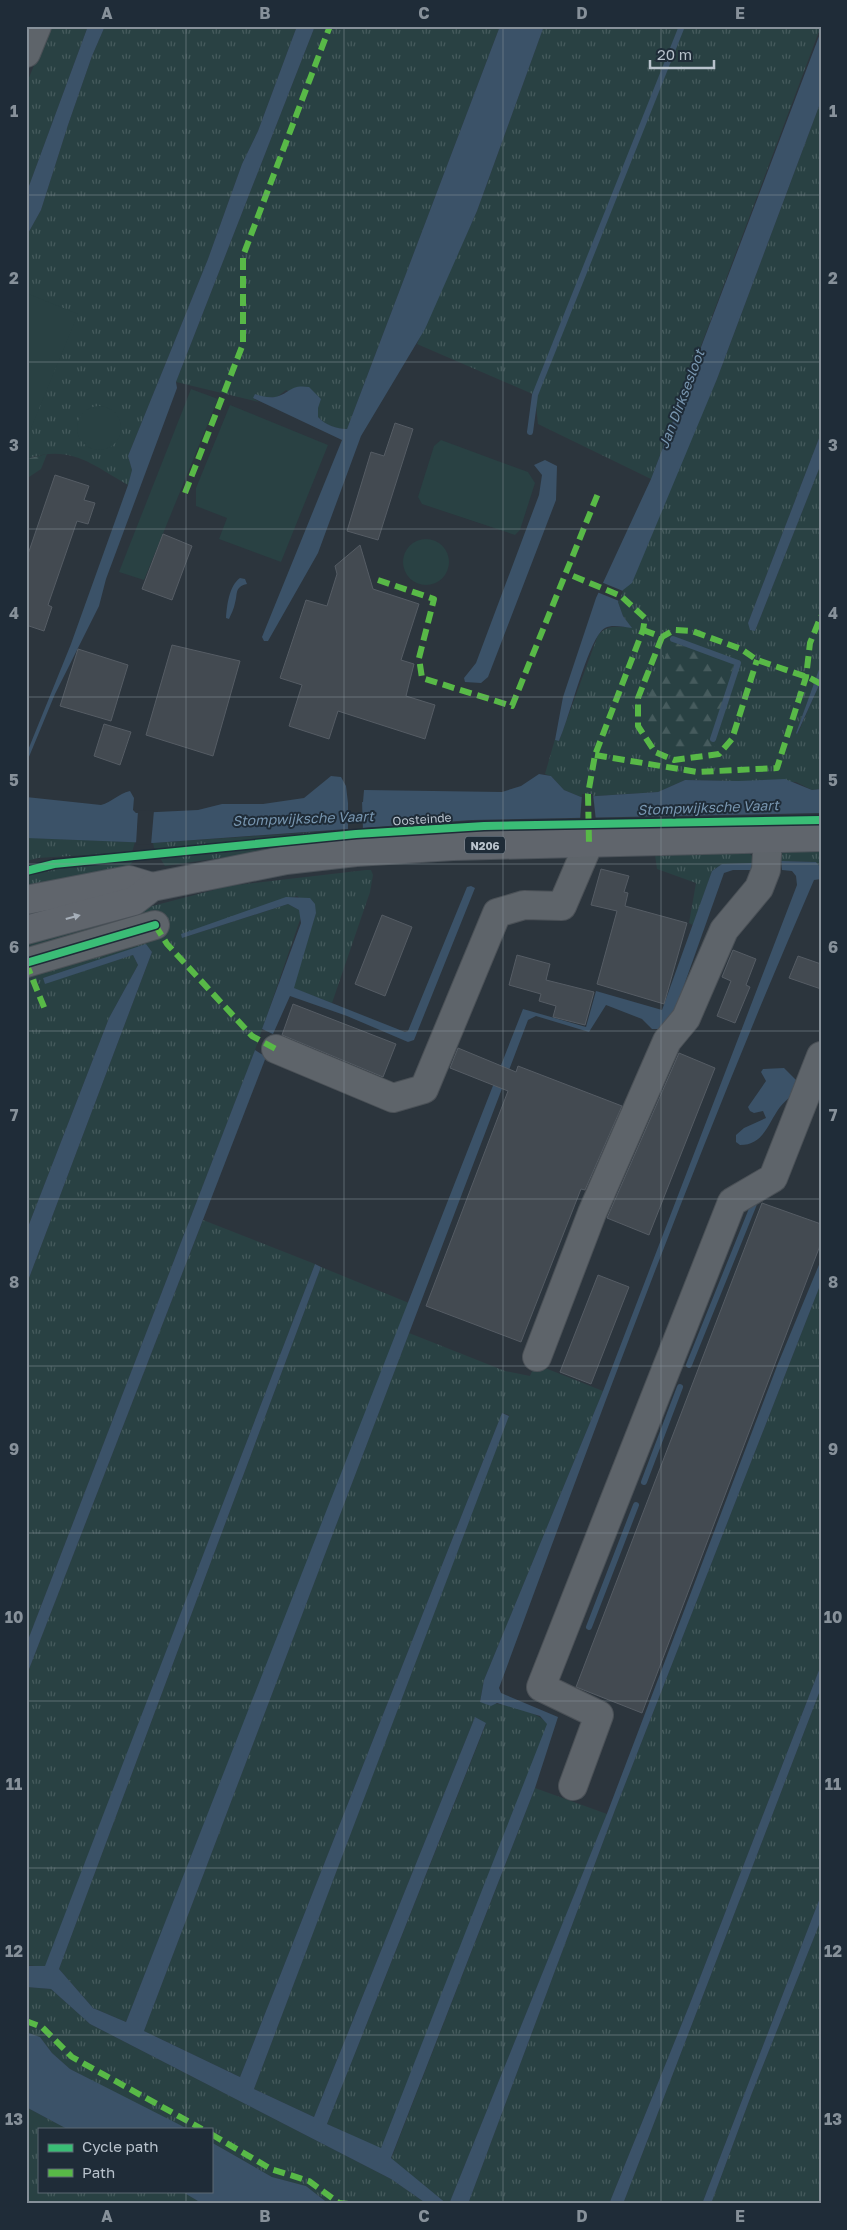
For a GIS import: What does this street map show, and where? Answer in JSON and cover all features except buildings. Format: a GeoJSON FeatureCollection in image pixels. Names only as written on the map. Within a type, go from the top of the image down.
{"type":"FeatureCollection","features":[{"type":"Feature","properties":{"kind":"main road","name":"N206"},"geometry":{"type":"LineString","coordinates":[[26,930],[134,901],[152,887],[276,862],[356,852],[453,846],[821,838]]}},
{"type":"Feature","properties":{"kind":"main road","name":"N206"},"geometry":{"type":"LineString","coordinates":[[26,900],[129,880],[152,887]]}},
{"type":"Feature","properties":{"kind":"street"},"geometry":{"type":"LineString","coordinates":[[26,53],[37,26]]}},
{"type":"Feature","properties":{"kind":"street"},"geometry":{"type":"LineString","coordinates":[[537,1356],[592,1213],[667,1041],[686,1018],[724,930],[759,888],[766,870],[768,839]]}},
{"type":"Feature","properties":{"kind":"street"},"geometry":{"type":"LineString","coordinates":[[276,1049],[393,1098],[424,1089],[497,913],[524,905],[562,906],[589,843]]}},
{"type":"Feature","properties":{"kind":"street"},"geometry":{"type":"LineString","coordinates":[[26,963],[155,925]]}},
{"type":"Feature","properties":{"kind":"street"},"geometry":{"type":"LineString","coordinates":[[573,1786],[599,1715],[541,1687],[732,1202],[773,1178],[821,1056]]}},
{"type":"Feature","properties":{"kind":"green space"},"geometry":{"type":"Polygon","coordinates":[[[50,26],[88,26],[26,194],[26,85],[50,26]]]}},
{"type":"Feature","properties":{"kind":"green space"},"geometry":{"type":"Polygon","coordinates":[[[105,26],[297,26],[258,131],[242,164],[208,259],[128,456],[132,470],[128,485],[80,458],[56,454],[26,459],[26,237],[41,210],[92,56],[105,26]]]}},
{"type":"Feature","properties":{"kind":"green space"},"geometry":{"type":"Polygon","coordinates":[[[315,26],[500,26],[347,429],[327,424],[318,417],[318,408],[286,390],[277,397],[253,398],[259,402],[176,382],[315,26]]]}},
{"type":"Feature","properties":{"kind":"green space"},"geometry":{"type":"Polygon","coordinates":[[[544,26],[821,26],[651,479],[538,424],[535,395],[417,344],[477,211],[544,26]]]}},
{"type":"Feature","properties":{"kind":"green space"},"geometry":{"type":"Polygon","coordinates":[[[821,101],[821,433],[748,623],[755,631],[821,464],[821,664],[796,733],[798,733],[821,681],[821,789],[812,790],[796,782],[685,780],[658,792],[581,797],[564,790],[551,776],[545,774],[555,739],[559,741],[598,635],[609,628],[631,627],[623,616],[618,602],[717,379],[821,101]]]}},
{"type":"Feature","properties":{"kind":"green space"},"geometry":{"type":"Polygon","coordinates":[[[26,293],[78,314],[29,433],[26,432],[26,293]]]}},
{"type":"Feature","properties":{"kind":"green space"},"geometry":{"type":"Polygon","coordinates":[[[191,389],[218,399],[144,580],[119,572],[191,389]]]}},
{"type":"Feature","properties":{"kind":"green space"},"geometry":{"type":"Polygon","coordinates":[[[230,405],[328,445],[281,562],[219,539],[227,518],[196,506],[196,488],[230,405]]]}},
{"type":"Feature","properties":{"kind":"green space"},"geometry":{"type":"Polygon","coordinates":[[[95,406],[103,406],[115,412],[121,428],[115,444],[103,450],[95,450],[83,444],[77,432],[77,424],[83,412],[95,406]]]}},
{"type":"Feature","properties":{"kind":"green space"},"geometry":{"type":"Polygon","coordinates":[[[441,440],[528,472],[535,483],[520,530],[515,535],[422,504],[418,497],[434,446],[441,440]]]}},
{"type":"Feature","properties":{"kind":"green space"},"geometry":{"type":"Polygon","coordinates":[[[47,454],[41,469],[26,479],[26,459],[47,454]]]}},
{"type":"Feature","properties":{"kind":"green space"},"geometry":{"type":"Polygon","coordinates":[[[426,539],[439,543],[445,549],[449,562],[445,575],[439,581],[426,585],[413,581],[407,575],[403,562],[407,549],[413,543],[426,539]]]}},
{"type":"Feature","properties":{"kind":"green space"},"geometry":{"type":"Polygon","coordinates":[[[672,642],[734,665],[711,740],[718,743],[708,753],[685,752],[648,731],[642,720],[646,700],[672,642]]]}},
{"type":"Feature","properties":{"kind":"green space"},"geometry":{"type":"Polygon","coordinates":[[[345,830],[155,851],[153,843],[345,830]]]}},
{"type":"Feature","properties":{"kind":"green space"},"geometry":{"type":"Polygon","coordinates":[[[26,838],[135,842],[132,852],[38,858],[26,861],[26,838]]]}},
{"type":"Feature","properties":{"kind":"green space"},"geometry":{"type":"Polygon","coordinates":[[[340,840],[165,866],[160,858],[340,840]]]}},
{"type":"Feature","properties":{"kind":"green space"},"geometry":{"type":"Polygon","coordinates":[[[821,848],[821,868],[816,862],[781,861],[781,855],[786,849],[821,848]]]}},
{"type":"Feature","properties":{"kind":"green space"},"geometry":{"type":"Polygon","coordinates":[[[747,851],[753,857],[752,863],[722,864],[712,871],[693,925],[689,923],[696,883],[657,869],[655,855],[747,851]]]}},
{"type":"Feature","properties":{"kind":"green space"},"geometry":{"type":"Polygon","coordinates":[[[133,861],[126,870],[26,894],[26,876],[62,868],[133,861]]]}},
{"type":"Feature","properties":{"kind":"green space"},"geometry":{"type":"Polygon","coordinates":[[[371,870],[373,875],[370,892],[332,1003],[293,988],[316,913],[297,896],[182,938],[288,904],[299,910],[301,917],[255,1050],[26,1645],[26,1286],[152,952],[150,949],[43,978],[45,983],[133,955],[138,965],[109,1018],[26,1232],[26,939],[229,886],[371,870]]]}},
{"type":"Feature","properties":{"kind":"green space"},"geometry":{"type":"Polygon","coordinates":[[[203,1220],[315,1264],[45,1967],[26,1965],[26,1677],[203,1220]]]}},
{"type":"Feature","properties":{"kind":"green space"},"geometry":{"type":"Polygon","coordinates":[[[321,1267],[409,1303],[126,2022],[93,2008],[59,1969],[321,1267]]]}},
{"type":"Feature","properties":{"kind":"green space"},"geometry":{"type":"Polygon","coordinates":[[[821,1283],[821,1665],[689,2006],[609,2204],[468,2204],[615,1810],[821,1283]]]}},
{"type":"Feature","properties":{"kind":"green space"},"geometry":{"type":"Polygon","coordinates":[[[409,1333],[505,1371],[530,1376],[535,1364],[603,1391],[484,1680],[480,1701],[525,1710],[548,1724],[381,2149],[327,2124],[486,1724],[475,1717],[314,2117],[254,2089],[509,1415],[502,1413],[240,2077],[144,2031],[409,1333]]]}},
{"type":"Feature","properties":{"kind":"green space"},"geometry":{"type":"Polygon","coordinates":[[[821,1688],[821,1895],[702,2204],[623,2204],[821,1688]]]}},
{"type":"Feature","properties":{"kind":"green space"},"geometry":{"type":"Polygon","coordinates":[[[535,1788],[607,1814],[449,2204],[447,2204],[391,2159],[535,1788]]]}},
{"type":"Feature","properties":{"kind":"green space"},"geometry":{"type":"Polygon","coordinates":[[[821,1920],[821,2204],[711,2204],[752,2093],[821,1920]]]}},
{"type":"Feature","properties":{"kind":"green space"},"geometry":{"type":"Polygon","coordinates":[[[26,1987],[51,1989],[90,2024],[391,2179],[427,2204],[329,2204],[306,2186],[272,2177],[212,2143],[212,2128],[186,2128],[70,2069],[52,2053],[40,2037],[26,2032],[26,1987]]]}},
{"type":"Feature","properties":{"kind":"green space"},"geometry":{"type":"Polygon","coordinates":[[[26,2107],[65,2128],[38,2128],[38,2192],[183,2192],[203,2204],[26,2204],[26,2107]]]}},
{"type":"Feature","properties":{"kind":"water"},"geometry":{"type":"Polygon","coordinates":[[[88,26],[105,26],[92,56],[68,125],[41,210],[26,237],[26,194],[88,26]]]}},
{"type":"Feature","properties":{"kind":"water"},"geometry":{"type":"Polygon","coordinates":[[[297,26],[315,26],[176,382],[177,388],[106,579],[99,606],[55,694],[26,764],[26,755],[71,644],[128,485],[132,470],[128,456],[208,259],[242,164],[258,131],[297,26]]]}},
{"type":"Feature","properties":{"kind":"water"},"geometry":{"type":"Polygon","coordinates":[[[500,26],[544,26],[477,211],[425,329],[361,436],[318,553],[268,641],[264,641],[262,637],[342,440],[253,398],[255,394],[275,397],[293,388],[309,387],[321,399],[318,417],[331,426],[347,429],[500,26]]]}},
{"type":"Feature","properties":{"kind":"water"},"geometry":{"type":"Polygon","coordinates":[[[821,31],[821,101],[717,379],[632,583],[623,590],[618,602],[623,616],[632,628],[611,626],[605,628],[599,634],[586,662],[559,741],[555,740],[563,697],[596,598],[651,479],[821,31]]]}},
{"type":"Feature","properties":{"kind":"water"},"geometry":{"type":"Polygon","coordinates":[[[821,433],[821,464],[755,631],[750,630],[748,623],[821,433]]]}},
{"type":"Feature","properties":{"kind":"water"},"geometry":{"type":"Polygon","coordinates":[[[545,460],[557,466],[556,500],[488,677],[481,683],[465,682],[464,678],[476,663],[539,495],[542,475],[534,465],[545,460]]]}},
{"type":"Feature","properties":{"kind":"water"},"geometry":{"type":"Polygon","coordinates":[[[240,578],[245,579],[247,584],[238,589],[229,619],[226,618],[229,596],[236,581],[240,578]]]}},
{"type":"Feature","properties":{"kind":"water"},"geometry":{"type":"Polygon","coordinates":[[[821,664],[821,681],[797,734],[796,733],[821,664]]]}},
{"type":"Feature","properties":{"kind":"water","name":"Stompwijksche Vaart"},"geometry":{"type":"Polygon","coordinates":[[[539,774],[551,776],[564,790],[581,797],[658,792],[685,780],[738,781],[785,779],[812,790],[821,789],[821,813],[472,820],[153,843],[26,838],[26,797],[101,805],[130,791],[134,798],[133,810],[136,813],[198,810],[222,804],[263,804],[304,798],[331,776],[341,777],[346,786],[348,803],[363,802],[364,790],[502,792],[521,786],[539,774]]]}},
{"type":"Feature","properties":{"kind":"water"},"geometry":{"type":"Polygon","coordinates":[[[781,861],[816,862],[821,868],[821,879],[814,880],[730,1080],[612,1383],[499,1688],[501,1693],[558,1717],[535,1788],[391,2158],[447,2204],[427,2204],[391,2179],[90,2024],[51,1989],[26,1987],[26,1966],[45,1966],[315,1264],[321,1267],[59,1969],[93,2008],[126,2022],[523,1009],[586,1027],[596,991],[662,1010],[712,871],[722,864],[752,863],[752,870],[733,870],[724,873],[677,1005],[664,1029],[652,1029],[642,1019],[606,1005],[589,1032],[536,1016],[528,1020],[144,2031],[240,2077],[502,1413],[509,1416],[254,2089],[314,2117],[475,1717],[486,1723],[327,2124],[381,2148],[547,1724],[540,1716],[497,1703],[491,1706],[480,1702],[484,1680],[603,1391],[797,885],[796,876],[792,871],[782,870],[781,861]]]}},
{"type":"Feature","properties":{"kind":"water"},"geometry":{"type":"Polygon","coordinates":[[[467,887],[475,888],[414,1040],[408,1042],[347,1016],[290,996],[273,1034],[262,1029],[301,923],[299,910],[288,904],[182,938],[181,934],[286,897],[310,898],[315,904],[316,913],[294,988],[405,1032],[408,1031],[467,887]]]}},
{"type":"Feature","properties":{"kind":"water"},"geometry":{"type":"Polygon","coordinates":[[[146,944],[152,952],[26,1286],[26,1232],[109,1018],[138,965],[133,955],[45,984],[43,978],[146,944]]]}},
{"type":"Feature","properties":{"kind":"water"},"geometry":{"type":"Polygon","coordinates":[[[255,1050],[266,1057],[26,1677],[26,1645],[255,1050]]]}},
{"type":"Feature","properties":{"kind":"water"},"geometry":{"type":"Polygon","coordinates":[[[784,1068],[800,1084],[798,1088],[780,1107],[760,1137],[748,1144],[740,1145],[736,1142],[736,1135],[744,1128],[766,1118],[763,1111],[754,1113],[748,1107],[766,1081],[761,1072],[763,1069],[784,1068]]]}},
{"type":"Feature","properties":{"kind":"water"},"geometry":{"type":"Polygon","coordinates":[[[821,1260],[821,1283],[615,1810],[468,2204],[449,2204],[608,1811],[777,1366],[821,1260]]]}},
{"type":"Feature","properties":{"kind":"water"},"geometry":{"type":"Polygon","coordinates":[[[821,1665],[821,1688],[623,2204],[609,2204],[689,2006],[821,1665]]]}},
{"type":"Feature","properties":{"kind":"water"},"geometry":{"type":"Polygon","coordinates":[[[821,1895],[821,1920],[752,2093],[711,2204],[702,2204],[821,1895]]]}},
{"type":"Feature","properties":{"kind":"water"},"geometry":{"type":"Polygon","coordinates":[[[26,2032],[40,2037],[52,2053],[70,2069],[186,2128],[65,2128],[26,2107],[26,2032]]]}},
{"type":"Feature","properties":{"kind":"water"},"geometry":{"type":"Polygon","coordinates":[[[212,2143],[272,2177],[306,2186],[329,2204],[203,2204],[183,2192],[212,2192],[212,2143]]]}},
{"type":"Feature","properties":{"kind":"pier"},"geometry":{"type":"Polygon","coordinates":[[[601,582],[623,591],[619,601],[597,592],[601,582]]]}},
{"type":"Feature","properties":{"kind":"pier"},"geometry":{"type":"Polygon","coordinates":[[[582,794],[593,794],[596,821],[580,821],[582,794]]]}},
{"type":"Feature","properties":{"kind":"pier"},"geometry":{"type":"Polygon","coordinates":[[[348,801],[362,801],[363,830],[348,831],[348,801]]]}},
{"type":"Feature","properties":{"kind":"pier"},"geometry":{"type":"Polygon","coordinates":[[[154,810],[151,845],[136,844],[138,811],[154,810]]]}},
{"type":"Feature","properties":{"kind":"waterway"},"geometry":{"type":"LineString","coordinates":[[530,432],[535,395],[682,26]]}},
{"type":"Feature","properties":{"kind":"waterway"},"geometry":{"type":"LineString","coordinates":[[673,639],[738,663],[713,739]]}},
{"type":"Feature","properties":{"kind":"waterway"},"geometry":{"type":"LineString","coordinates":[[689,1365],[756,1199]]}},
{"type":"Feature","properties":{"kind":"waterway"},"geometry":{"type":"LineString","coordinates":[[644,1482],[680,1387]]}},
{"type":"Feature","properties":{"kind":"waterway"},"geometry":{"type":"LineString","coordinates":[[589,1627],[636,1505]]}},
{"type":"Feature","properties":{"kind":"marked path"},"geometry":{"type":"LineString","coordinates":[[185,493],[243,344],[243,256],[330,26]]}},
{"type":"Feature","properties":{"kind":"marked path"},"geometry":{"type":"LineString","coordinates":[[378,580],[434,599],[419,658],[422,678],[512,706],[599,491]]}},
{"type":"Feature","properties":{"kind":"marked path"},"geometry":{"type":"LineString","coordinates":[[573,576],[621,596],[645,618],[643,630],[595,755],[588,794],[589,843]]}},
{"type":"Feature","properties":{"kind":"marked path"},"geometry":{"type":"LineString","coordinates":[[595,755],[697,772],[777,768],[806,677],[810,643],[821,616]]}},
{"type":"Feature","properties":{"kind":"marked path"},"geometry":{"type":"LineString","coordinates":[[643,630],[662,637],[674,630],[692,631],[741,649],[757,660],[810,678],[821,684]]}},
{"type":"Feature","properties":{"kind":"marked path"},"geometry":{"type":"LineString","coordinates":[[662,637],[638,698],[638,726],[655,752],[674,760],[719,754],[732,739],[757,660]]}},
{"type":"Feature","properties":{"kind":"marked path"},"geometry":{"type":"LineString","coordinates":[[155,925],[167,944],[252,1036],[276,1049]]}},
{"type":"Feature","properties":{"kind":"marked path"},"geometry":{"type":"LineString","coordinates":[[26,963],[46,1012]]}},
{"type":"Feature","properties":{"kind":"marked path"},"geometry":{"type":"LineString","coordinates":[[26,2021],[42,2027],[72,2057],[200,2128]]}},
{"type":"Feature","properties":{"kind":"marked path"},"geometry":{"type":"LineString","coordinates":[[212,2135],[271,2169],[309,2181],[339,2203],[349,2204]]}},
{"type":"Feature","properties":{"kind":"cycle path","name":"Oosteinde"},"geometry":{"type":"LineString","coordinates":[[26,871],[54,864],[356,834],[484,826],[821,820]]}},
{"type":"Feature","properties":{"kind":"cycle path"},"geometry":{"type":"LineString","coordinates":[[26,963],[155,925]]}},
{"type":"Feature","properties":{"kind":"water label","name":"Jan Dirksesloot"},"geometry":{"type":"Point","coordinates":[681,399]}}]}
